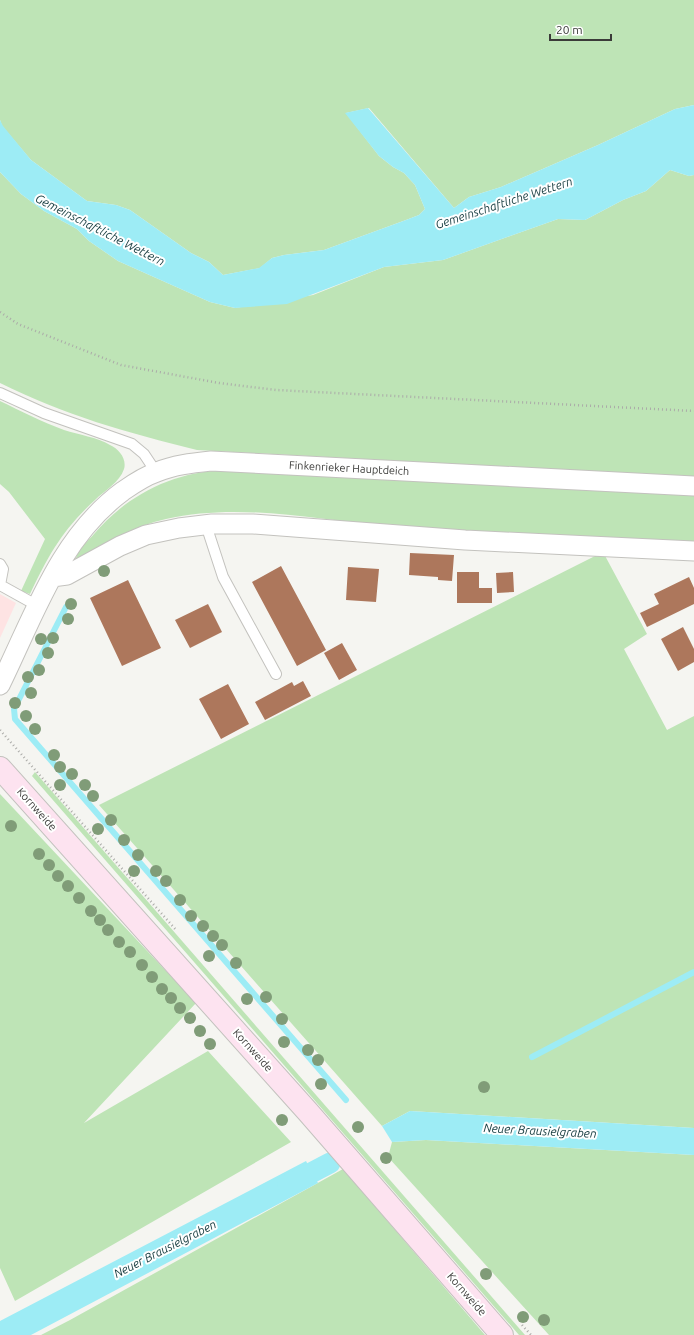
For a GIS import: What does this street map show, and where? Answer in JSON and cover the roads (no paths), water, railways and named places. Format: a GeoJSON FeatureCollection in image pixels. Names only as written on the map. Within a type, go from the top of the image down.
{"type":"FeatureCollection","features":[{"type":"Feature","properties":{"kind":"main road","name":"Kornweide"},"geometry":{"type":"LineString","coordinates":[[0,768],[308,1112],[502,1335]]}},
{"type":"Feature","properties":{"kind":"street","name":"Finkenrieker Hauptdeich"},"geometry":{"type":"LineString","coordinates":[[0,684],[65,552],[98,513],[132,485],[156,472],[190,463],[210,461],[694,486]]}},
{"type":"Feature","properties":{"kind":"street"},"geometry":{"type":"LineString","coordinates":[[52,577],[67,575],[120,546],[146,535],[179,528],[206,525],[253,524],[465,540],[694,551]]}},
{"type":"Feature","properties":{"kind":"lane"},"geometry":{"type":"LineString","coordinates":[[0,393],[44,413],[132,444],[144,454],[156,472]]}},
{"type":"Feature","properties":{"kind":"lane"},"geometry":{"type":"LineString","coordinates":[[206,525],[223,577],[276,674]]}},
{"type":"Feature","properties":{"kind":"lane"},"geometry":{"type":"LineString","coordinates":[[0,564],[3,569],[0,585],[38,606]]}},
{"type":"Feature","properties":{"kind":"water","name":"Gemeinschaftliche Wettern"},"geometry":{"type":"Polygon","coordinates":[[[694,105],[694,175],[689,176],[670,170],[646,191],[623,200],[585,220],[558,219],[443,260],[384,267],[287,304],[235,308],[210,302],[118,261],[89,241],[77,229],[44,211],[21,194],[0,172],[0,120],[3,126],[31,160],[87,201],[116,205],[130,210],[191,253],[209,262],[223,275],[259,268],[272,258],[284,255],[324,250],[419,215],[425,209],[415,185],[404,173],[393,167],[379,156],[345,113],[368,108],[454,208],[469,197],[501,187],[598,145],[675,109],[694,105]]]}},
{"type":"Feature","properties":{"kind":"water"},"geometry":{"type":"Polygon","coordinates":[[[410,1111],[694,1128],[694,1155],[426,1140],[392,1142],[382,1126],[410,1111]]]}},
{"type":"Feature","properties":{"kind":"water"},"geometry":{"type":"Polygon","coordinates":[[[306,1161],[318,1183],[31,1335],[0,1335],[0,1321],[306,1161]]]}},
{"type":"Feature","properties":{"kind":"waterway"},"geometry":{"type":"LineString","coordinates":[[66,607],[14,709],[15,719],[346,1100]]}},
{"type":"Feature","properties":{"kind":"waterway"},"geometry":{"type":"LineString","coordinates":[[532,1057],[694,972]]}},
{"type":"Feature","properties":{"kind":"waterway","name":"Neuer Brausielgraben"},"geometry":{"type":"LineString","coordinates":[[288,1185],[330,1163]]}}]}
